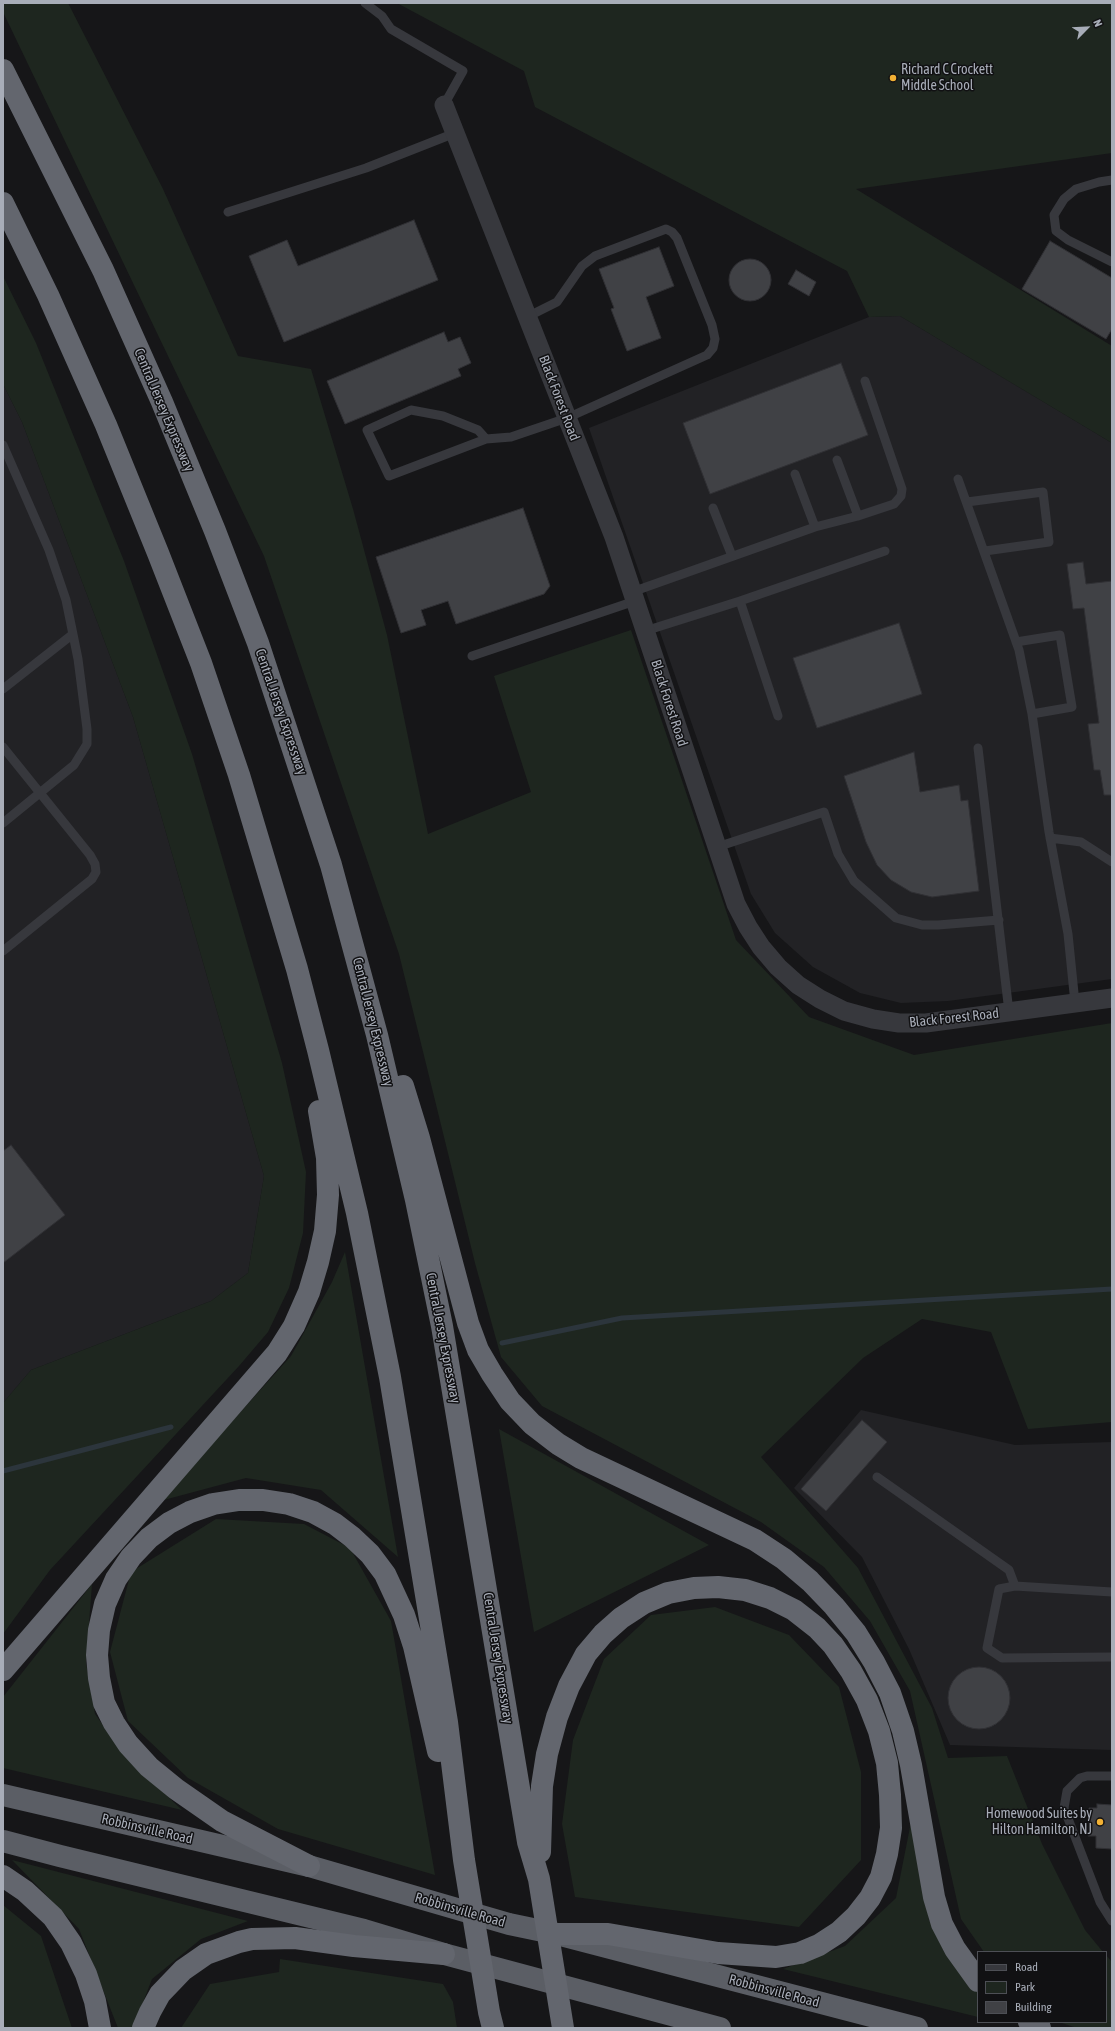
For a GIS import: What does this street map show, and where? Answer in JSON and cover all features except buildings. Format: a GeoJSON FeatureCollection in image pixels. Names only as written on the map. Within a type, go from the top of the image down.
{"type":"FeatureCollection","features":[{"type":"Feature","properties":{"kind":"highway","name":"Central Jersey Expressway"},"geometry":{"type":"LineString","coordinates":[[3,70],[103,270],[162,402],[260,650],[332,865],[377,1035],[416,1200],[450,1366],[528,1842],[539,1879],[563,2028]]}},
{"type":"Feature","properties":{"kind":"highway"},"geometry":{"type":"LineString","coordinates":[[3,203],[48,295],[96,404],[158,553],[201,664],[239,775],[271,879],[318,1050],[374,1295],[390,1377],[446,1714],[464,1860],[490,2023]]}},
{"type":"Feature","properties":{"kind":"highway"},"geometry":{"type":"LineString","coordinates":[[332,865],[419,1138],[468,1323],[478,1350],[510,1400],[532,1424],[558,1444],[581,1458],[756,1540],[795,1568],[834,1606],[856,1633],[874,1662],[890,1693],[903,1731],[911,1765],[934,1897],[942,1924],[955,1949],[977,1980]]}},
{"type":"Feature","properties":{"kind":"highway"},"geometry":{"type":"LineString","coordinates":[[3,1670],[278,1353],[294,1326],[309,1292],[325,1232],[328,1195],[327,1158],[322,1126],[271,879]]}},
{"type":"Feature","properties":{"kind":"highway"},"geometry":{"type":"LineString","coordinates":[[309,1866],[222,1821],[176,1790],[149,1767],[128,1744],[114,1723],[104,1703],[99,1678],[97,1655],[99,1630],[105,1604],[116,1579],[131,1557],[149,1538],[169,1523],[213,1504],[239,1500],[263,1500],[289,1504],[313,1512],[335,1524],[352,1537],[370,1554],[385,1574],[404,1615],[414,1646],[464,1860]]}},
{"type":"Feature","properties":{"kind":"highway"},"geometry":{"type":"LineString","coordinates":[[539,1879],[542,1786],[547,1754],[557,1717],[569,1686],[586,1654],[603,1634],[621,1618],[644,1604],[668,1593],[694,1588],[718,1587],[745,1590],[770,1598],[794,1610],[817,1628],[833,1645],[851,1671],[867,1700],[879,1731],[887,1763],[890,1795],[890,1828],[887,1854],[881,1877],[870,1898],[856,1916],[839,1932],[820,1946],[800,1953],[776,1957],[718,1953],[608,1934],[557,1934]]}},
{"type":"Feature","properties":{"kind":"highway","name":"Robbinsville Road"},"geometry":{"type":"LineString","coordinates":[[3,1795],[309,1866],[509,1924],[557,1934],[917,2028]]}},
{"type":"Feature","properties":{"kind":"highway"},"geometry":{"type":"LineString","coordinates":[[3,1841],[364,1930],[444,1954],[720,2028]]}},
{"type":"Feature","properties":{"kind":"highway"},"geometry":{"type":"LineString","coordinates":[[3,1876],[25,1891],[53,1918],[71,1943],[86,1974],[95,2001],[100,2028]]}},
{"type":"Feature","properties":{"kind":"highway"},"geometry":{"type":"LineString","coordinates":[[143,2028],[160,1994],[183,1970],[206,1954],[239,1942],[252,1939],[295,1938],[354,1946],[444,1954]]}},
{"type":"Feature","properties":{"kind":"highway"},"geometry":{"type":"LineString","coordinates":[[1031,2023],[1040,2028]]}},
{"type":"Feature","properties":{"kind":"street","name":"Black Forest Road"},"geometry":{"type":"LineString","coordinates":[[444,105],[614,537],[736,904],[761,947],[778,967],[798,985],[820,999],[844,1011],[873,1019],[899,1023],[926,1023],[1112,998]]}},
{"type":"Feature","properties":{"kind":"lane"},"geometry":{"type":"LineString","coordinates":[[365,3],[382,16],[391,29],[463,71],[444,105]]}},
{"type":"Feature","properties":{"kind":"lane"},"geometry":{"type":"LineString","coordinates":[[228,212],[366,168],[455,134]]}},
{"type":"Feature","properties":{"kind":"lane"},"geometry":{"type":"LineString","coordinates":[[1112,180],[1099,182],[1076,189],[1064,199],[1054,215],[1056,231],[1068,240],[1112,262]]}},
{"type":"Feature","properties":{"kind":"lane"},"geometry":{"type":"LineString","coordinates":[[486,439],[478,430],[464,424],[443,416],[411,410],[367,430],[388,476],[486,439],[511,437],[567,418],[688,365],[707,355],[713,348],[715,338],[712,325],[677,238],[672,232],[666,230],[595,256],[582,266],[557,302],[527,317]]}},
{"type":"Feature","properties":{"kind":"lane"},"geometry":{"type":"LineString","coordinates":[[472,656],[634,596],[732,556],[815,527],[858,516],[894,504],[902,496],[902,489],[865,381]]}},
{"type":"Feature","properties":{"kind":"lane"},"geometry":{"type":"LineString","coordinates":[[3,445],[49,550],[66,600],[73,634],[86,721],[87,744],[74,765],[3,822]]}},
{"type":"Feature","properties":{"kind":"lane"},"geometry":{"type":"LineString","coordinates":[[837,460],[858,516]]}},
{"type":"Feature","properties":{"kind":"lane"},"geometry":{"type":"LineString","coordinates":[[795,474],[815,527]]}},
{"type":"Feature","properties":{"kind":"lane"},"geometry":{"type":"LineString","coordinates":[[958,479],[985,550],[1016,642],[1032,714],[1050,838],[1068,934],[1075,1003]]}},
{"type":"Feature","properties":{"kind":"lane"},"geometry":{"type":"LineString","coordinates":[[967,502],[1043,492],[1049,542],[985,550]]}},
{"type":"Feature","properties":{"kind":"lane"},"geometry":{"type":"LineString","coordinates":[[713,508],[732,556]]}},
{"type":"Feature","properties":{"kind":"lane"},"geometry":{"type":"LineString","coordinates":[[645,631],[740,601],[886,551]]}},
{"type":"Feature","properties":{"kind":"lane"},"geometry":{"type":"LineString","coordinates":[[740,601],[778,716]]}},
{"type":"Feature","properties":{"kind":"lane"},"geometry":{"type":"LineString","coordinates":[[3,689],[73,634]]}},
{"type":"Feature","properties":{"kind":"lane"},"geometry":{"type":"LineString","coordinates":[[1016,642],[1060,635],[1072,707],[1032,714]]}},
{"type":"Feature","properties":{"kind":"lane"},"geometry":{"type":"LineString","coordinates":[[3,747],[90,855],[95,864],[96,872],[92,879],[3,950]]}},
{"type":"Feature","properties":{"kind":"lane"},"geometry":{"type":"LineString","coordinates":[[978,748],[1009,1012]]}},
{"type":"Feature","properties":{"kind":"lane"},"geometry":{"type":"LineString","coordinates":[[717,847],[824,812],[838,854],[854,881],[896,918],[922,925],[999,920]]}},
{"type":"Feature","properties":{"kind":"lane"},"geometry":{"type":"LineString","coordinates":[[1050,838],[1082,842],[1112,862]]}},
{"type":"Feature","properties":{"kind":"lane"},"geometry":{"type":"LineString","coordinates":[[877,1477],[1009,1570],[1015,1586]]}},
{"type":"Feature","properties":{"kind":"lane"},"geometry":{"type":"LineString","coordinates":[[1112,1592],[1015,1586],[999,1589],[987,1648],[1002,1658],[1112,1657]]}},
{"type":"Feature","properties":{"kind":"lane"},"geometry":{"type":"LineString","coordinates":[[1112,1776],[1087,1776],[1080,1778],[1067,1791],[1064,1808],[1100,1902],[1112,1922]]}},
{"type":"Feature","properties":{"kind":"shaded area"},"geometry":{"type":"Polygon","coordinates":[[[900,316],[1112,443],[1112,979],[948,1001],[901,1003],[860,993],[813,967],[775,933],[751,894],[589,428],[869,317],[900,316]]]}},
{"type":"Feature","properties":{"kind":"shaded area"},"geometry":{"type":"Polygon","coordinates":[[[3,384],[22,422],[133,717],[264,1176],[248,1273],[211,1301],[31,1370],[3,1403],[3,384]]]}},
{"type":"Feature","properties":{"kind":"shaded area"},"geometry":{"type":"Polygon","coordinates":[[[861,1410],[1015,1445],[1112,1442],[1112,1750],[950,1745],[909,1649],[862,1557],[794,1488],[861,1410]]]}},
{"type":"Feature","properties":{"kind":"green space"},"geometry":{"type":"Polygon","coordinates":[[[3,3],[68,3],[163,189],[238,356],[311,369],[353,509],[387,635],[428,834],[531,792],[494,676],[631,630],[736,940],[809,1017],[914,1055],[1112,1023],[1112,1422],[1028,1429],[991,1332],[922,1319],[863,1358],[761,1457],[858,1568],[932,1708],[948,1758],[1007,1756],[1042,1844],[1085,1930],[1102,1951],[983,1951],[961,1919],[910,1691],[870,1621],[824,1567],[761,1522],[542,1406],[501,1357],[475,1263],[399,954],[264,556],[3,12],[3,3]]]}},
{"type":"Feature","properties":{"kind":"green space"},"geometry":{"type":"Polygon","coordinates":[[[397,3],[1112,3],[1112,153],[856,189],[1112,346],[1112,443],[900,316],[869,317],[847,271],[535,107],[524,71],[397,3]]]}},
{"type":"Feature","properties":{"kind":"green space"},"geometry":{"type":"Polygon","coordinates":[[[3,276],[36,343],[124,561],[192,754],[282,1063],[306,1172],[303,1233],[289,1288],[268,1332],[239,1366],[50,1570],[3,1634],[3,1403],[31,1370],[211,1301],[248,1273],[264,1176],[133,717],[22,422],[3,384],[3,276]]]}},
{"type":"Feature","properties":{"kind":"green space"},"geometry":{"type":"Polygon","coordinates":[[[345,1252],[398,1557],[321,1490],[246,1478],[160,1501],[291,1356],[332,1282],[345,1252]]]}},
{"type":"Feature","properties":{"kind":"green space"},"geometry":{"type":"Polygon","coordinates":[[[499,1429],[709,1545],[534,1632],[499,1429]]]}},
{"type":"Feature","properties":{"kind":"green space"},"geometry":{"type":"Polygon","coordinates":[[[216,1519],[304,1524],[350,1548],[391,1621],[435,1875],[278,1829],[188,1778],[128,1721],[110,1652],[131,1572],[216,1519]]]}},
{"type":"Feature","properties":{"kind":"green space"},"geometry":{"type":"Polygon","coordinates":[[[92,1584],[86,1663],[95,1714],[125,1756],[182,1810],[3,1768],[3,1697],[92,1584]]]}},
{"type":"Feature","properties":{"kind":"green space"},"geometry":{"type":"Polygon","coordinates":[[[715,1607],[789,1635],[839,1687],[861,1772],[861,1860],[799,1927],[575,1897],[562,1824],[573,1740],[604,1659],[651,1615],[715,1607]]]}},
{"type":"Feature","properties":{"kind":"green space"},"geometry":{"type":"Polygon","coordinates":[[[912,1817],[929,1920],[965,1976],[977,1990],[977,2017],[783,1969],[845,1946],[896,1898],[912,1817]]]}},
{"type":"Feature","properties":{"kind":"green space"},"geometry":{"type":"Polygon","coordinates":[[[12,1860],[248,1921],[201,1939],[152,1979],[133,2028],[118,2028],[79,1929],[12,1860]]]}},
{"type":"Feature","properties":{"kind":"green space"},"geometry":{"type":"Polygon","coordinates":[[[3,1905],[41,1936],[72,2028],[3,2028],[3,1905]]]}},
{"type":"Feature","properties":{"kind":"green space"},"geometry":{"type":"Polygon","coordinates":[[[1107,1956],[1112,1962],[1112,2028],[1077,2028],[1062,2023],[1107,2023],[1107,1956]]]}},
{"type":"Feature","properties":{"kind":"green space"},"geometry":{"type":"Polygon","coordinates":[[[280,1959],[443,1984],[453,2002],[457,2028],[181,2028],[210,1984],[279,1972],[280,1959]]]}},
{"type":"Feature","properties":{"kind":"waterway"},"geometry":{"type":"LineString","coordinates":[[502,1343],[622,1318],[1112,1289]]}},
{"type":"Feature","properties":{"kind":"waterway"},"geometry":{"type":"LineString","coordinates":[[3,1471],[171,1427]]}},
{"type":"Feature","properties":{"kind":"place","name":"Richard C Crockett Middle School"},"geometry":{"type":"Point","coordinates":[893,78]}},
{"type":"Feature","properties":{"kind":"place","name":"Homewood Suites by Hilton Hamilton, NJ"},"geometry":{"type":"Point","coordinates":[1100,1822]}}]}
